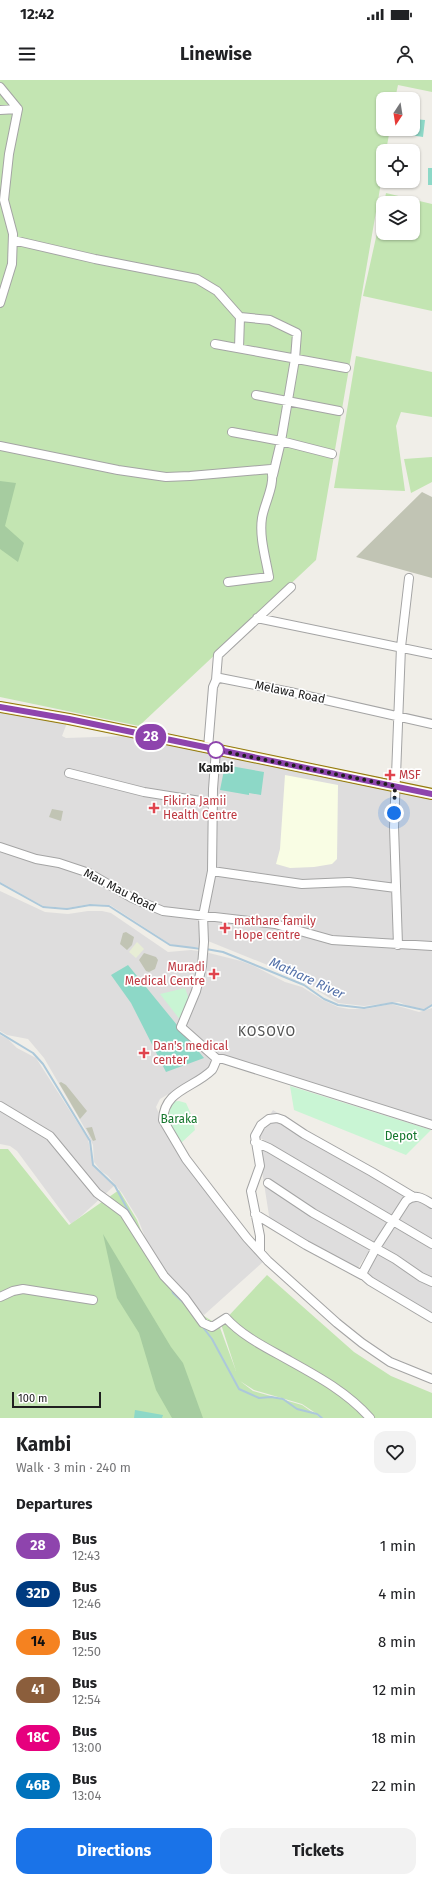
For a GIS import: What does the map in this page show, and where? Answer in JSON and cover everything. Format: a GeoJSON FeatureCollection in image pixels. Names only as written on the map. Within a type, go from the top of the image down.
{"type":"FeatureCollection","features":[{"type":"Feature","properties":{"kind":"main road"},"geometry":{"type":"LineString","coordinates":[[0,709],[69,719],[432,794]]}},
{"type":"Feature","properties":{"kind":"street"},"geometry":{"type":"LineString","coordinates":[[0,87],[18,109]]}},
{"type":"Feature","properties":{"kind":"street"},"geometry":{"type":"LineString","coordinates":[[0,105],[8,98]]}},
{"type":"Feature","properties":{"kind":"street"},"geometry":{"type":"LineString","coordinates":[[0,110],[18,109]]}},
{"type":"Feature","properties":{"kind":"street"},"geometry":{"type":"LineString","coordinates":[[0,302],[3,280],[12,264],[14,234],[4,200],[4,166],[18,109]]}},
{"type":"Feature","properties":{"kind":"street"},"geometry":{"type":"LineString","coordinates":[[13,240],[95,259],[197,279],[217,290],[240,317],[239,348]]}},
{"type":"Feature","properties":{"kind":"street"},"geometry":{"type":"LineString","coordinates":[[228,582],[269,577],[261,530],[262,519],[281,441],[298,338],[296,331],[270,320],[240,317]]}},
{"type":"Feature","properties":{"kind":"street"},"geometry":{"type":"LineString","coordinates":[[215,344],[346,368]]}},
{"type":"Feature","properties":{"kind":"street"},"geometry":{"type":"LineString","coordinates":[[256,395],[339,411]]}},
{"type":"Feature","properties":{"kind":"street"},"geometry":{"type":"LineString","coordinates":[[232,432],[281,441],[332,454]]}},
{"type":"Feature","properties":{"kind":"street"},"geometry":{"type":"LineString","coordinates":[[0,446],[151,475],[190,476],[271,469],[271,485]]}},
{"type":"Feature","properties":{"kind":"street"},"geometry":{"type":"LineString","coordinates":[[398,945],[394,840],[395,786],[401,647],[409,578]]}},
{"type":"Feature","properties":{"kind":"street"},"geometry":{"type":"LineString","coordinates":[[291,587],[218,654],[216,680],[213,687],[212,871],[203,916],[204,942],[202,966],[196,991],[181,1027],[217,1059],[223,1059],[432,1125]]}},
{"type":"Feature","properties":{"kind":"street"},"geometry":{"type":"LineString","coordinates":[[257,618],[432,654]]}},
{"type":"Feature","properties":{"kind":"street","name":"Melawa Road"},"geometry":{"type":"LineString","coordinates":[[216,680],[220,678],[276,689],[398,718],[432,724]]}},
{"type":"Feature","properties":{"kind":"street"},"geometry":{"type":"LineString","coordinates":[[69,773],[144,792],[213,803]]}},
{"type":"Feature","properties":{"kind":"street","name":"Mau Mau Road"},"geometry":{"type":"LineString","coordinates":[[0,847],[36,859],[59,862],[89,873],[100,878],[132,898],[163,911],[276,924],[332,940],[432,946]]}},
{"type":"Feature","properties":{"kind":"street"},"geometry":{"type":"LineString","coordinates":[[212,871],[302,884],[349,882],[396,888]]}},
{"type":"Feature","properties":{"kind":"street"},"geometry":{"type":"LineString","coordinates":[[217,1059],[210,1071],[168,1101],[163,1120],[186,1159],[233,1221],[260,1252],[337,1323],[362,1343],[390,1362],[432,1379]]}},
{"type":"Feature","properties":{"kind":"street"},"geometry":{"type":"LineString","coordinates":[[0,1106],[50,1136],[97,1193],[124,1214],[135,1228],[164,1276],[185,1298],[203,1323],[212,1327],[226,1318],[256,1342],[334,1386],[350,1398],[370,1418]]}},
{"type":"Feature","properties":{"kind":"street"},"geometry":{"type":"LineString","coordinates":[[260,1252],[261,1243],[251,1191],[260,1164],[255,1136],[263,1122],[273,1118],[283,1120],[297,1130],[412,1196],[417,1196],[432,1204]]}},
{"type":"Feature","properties":{"kind":"street"},"geometry":{"type":"LineString","coordinates":[[255,1142],[269,1148],[432,1244]]}},
{"type":"Feature","properties":{"kind":"street"},"geometry":{"type":"LineString","coordinates":[[268,1183],[313,1213],[395,1259],[421,1277],[432,1282]]}},
{"type":"Feature","properties":{"kind":"street"},"geometry":{"type":"LineString","coordinates":[[362,1275],[376,1248],[393,1221],[406,1201],[412,1196]]}},
{"type":"Feature","properties":{"kind":"street"},"geometry":{"type":"LineString","coordinates":[[255,1214],[311,1248],[362,1275],[432,1318]]}},
{"type":"Feature","properties":{"kind":"street"},"geometry":{"type":"LineString","coordinates":[[0,1297],[13,1291],[23,1289],[93,1300]]}},
{"type":"Feature","properties":{"kind":"shaded area"},"geometry":{"type":"Polygon","coordinates":[[[422,492],[432,497],[432,578],[356,557],[422,492]]]}},
{"type":"Feature","properties":{"kind":"shaded area"},"geometry":{"type":"Polygon","coordinates":[[[0,711],[67,723],[62,736],[66,738],[126,736],[214,753],[211,860],[201,947],[186,947],[170,944],[110,905],[90,904],[67,908],[43,906],[0,882],[0,711]]]}},
{"type":"Feature","properties":{"kind":"shaded area"},"geometry":{"type":"Polygon","coordinates":[[[218,755],[432,798],[432,1004],[425,1009],[408,1006],[399,1002],[364,1006],[338,1003],[318,991],[307,981],[208,941],[205,927],[215,876],[218,755]]]}},
{"type":"Feature","properties":{"kind":"shaded area"},"geometry":{"type":"Polygon","coordinates":[[[285,775],[338,785],[337,859],[332,864],[314,867],[290,868],[276,864],[280,849],[285,775]]]}},
{"type":"Feature","properties":{"kind":"shaded area"},"geometry":{"type":"Polygon","coordinates":[[[52,809],[63,811],[61,821],[49,817],[52,809]]]}},
{"type":"Feature","properties":{"kind":"shaded area","name":"KOSOVO"},"geometry":{"type":"Polygon","coordinates":[[[0,891],[45,912],[68,914],[88,911],[102,911],[111,913],[168,952],[191,950],[241,961],[285,982],[302,987],[338,1007],[349,1009],[366,1009],[391,1004],[419,1012],[432,1008],[432,1122],[228,1059],[160,1099],[156,1107],[163,1122],[264,1261],[204,1315],[162,1270],[151,1253],[138,1219],[122,1193],[94,1162],[93,1145],[87,1132],[44,1058],[28,1039],[7,1035],[0,1031],[0,891]]]}},
{"type":"Feature","properties":{"kind":"shaded area"},"geometry":{"type":"Polygon","coordinates":[[[126,932],[134,937],[132,945],[127,950],[120,944],[123,933],[126,932]]]}},
{"type":"Feature","properties":{"kind":"shaded area"},"geometry":{"type":"Polygon","coordinates":[[[137,942],[144,949],[136,958],[129,952],[137,942]]]}},
{"type":"Feature","properties":{"kind":"shaded area"},"geometry":{"type":"Polygon","coordinates":[[[144,953],[156,957],[158,960],[155,969],[149,972],[146,971],[139,960],[144,953]]]}},
{"type":"Feature","properties":{"kind":"shaded area"},"geometry":{"type":"Polygon","coordinates":[[[0,1035],[8,1039],[17,1048],[36,1058],[88,1139],[93,1166],[114,1186],[71,1224],[17,1151],[10,1146],[0,1144],[0,1035]]]}},
{"type":"Feature","properties":{"kind":"shaded area"},"geometry":{"type":"Polygon","coordinates":[[[61,1082],[66,1085],[87,1111],[80,1119],[59,1083],[61,1082]]]}},
{"type":"Feature","properties":{"kind":"shaded area"},"geometry":{"type":"Polygon","coordinates":[[[273,1110],[432,1207],[432,1243],[257,1136],[273,1110]]]}},
{"type":"Feature","properties":{"kind":"shaded area"},"geometry":{"type":"Polygon","coordinates":[[[92,1127],[96,1140],[93,1141],[86,1128],[92,1127]]]}},
{"type":"Feature","properties":{"kind":"shaded area"},"geometry":{"type":"Polygon","coordinates":[[[258,1145],[387,1223],[356,1271],[270,1222],[258,1145]]]}},
{"type":"Feature","properties":{"kind":"shaded area"},"geometry":{"type":"Polygon","coordinates":[[[391,1222],[432,1247],[432,1321],[358,1276],[391,1222]]]}},
{"type":"Feature","properties":{"kind":"green space"},"geometry":{"type":"Polygon","coordinates":[[[0,80],[432,80],[432,92],[398,85],[396,92],[376,92],[376,136],[389,136],[387,144],[376,144],[376,188],[380,188],[379,196],[376,196],[376,212],[316,560],[139,726],[0,697],[0,80]]]}},
{"type":"Feature","properties":{"kind":"green space"},"geometry":{"type":"Polygon","coordinates":[[[420,120],[425,120],[423,137],[416,136],[420,136],[420,120]]]}},
{"type":"Feature","properties":{"kind":"green space"},"geometry":{"type":"Polygon","coordinates":[[[428,168],[432,168],[432,185],[428,185],[428,168]]]}},
{"type":"Feature","properties":{"kind":"green space"},"geometry":{"type":"Polygon","coordinates":[[[386,193],[399,196],[385,196],[386,193]]]}},
{"type":"Feature","properties":{"kind":"green space"},"geometry":{"type":"Polygon","coordinates":[[[420,201],[432,204],[432,311],[363,296],[376,238],[376,240],[420,240],[420,201]]]}},
{"type":"Feature","properties":{"kind":"green space"},"geometry":{"type":"Polygon","coordinates":[[[356,356],[432,372],[432,417],[401,412],[396,426],[405,491],[334,488],[356,356]]]}},
{"type":"Feature","properties":{"kind":"green space"},"geometry":{"type":"Polygon","coordinates":[[[432,457],[432,482],[411,493],[404,459],[432,457]]]}},
{"type":"Feature","properties":{"kind":"green space"},"geometry":{"type":"Polygon","coordinates":[[[0,481],[16,483],[5,526],[24,543],[18,562],[0,549],[0,481]]]}},
{"type":"Feature","properties":{"kind":"green space"},"geometry":{"type":"Polygon","coordinates":[[[225,765],[264,772],[261,795],[249,793],[249,795],[220,790],[225,765]]]}},
{"type":"Feature","properties":{"kind":"green space"},"geometry":{"type":"Polygon","coordinates":[[[128,965],[204,1058],[166,1072],[131,1003],[111,975],[128,965]]]}},
{"type":"Feature","properties":{"kind":"green space"},"geometry":{"type":"Polygon","coordinates":[[[185,988],[190,1002],[181,1021],[160,994],[185,988]]]}},
{"type":"Feature","properties":{"kind":"green space","name":"Depot"},"geometry":{"type":"Polygon","coordinates":[[[290,1086],[431,1130],[406,1155],[294,1110],[290,1086]]]}},
{"type":"Feature","properties":{"kind":"green space","name":"Baraka"},"geometry":{"type":"Polygon","coordinates":[[[179,1101],[186,1103],[192,1116],[195,1130],[181,1143],[165,1119],[169,1102],[179,1101]]]}},
{"type":"Feature","properties":{"kind":"green space"},"geometry":{"type":"Polygon","coordinates":[[[0,1149],[8,1149],[69,1225],[119,1190],[137,1220],[150,1254],[202,1315],[219,1325],[236,1371],[221,1324],[267,1275],[354,1352],[391,1376],[432,1393],[432,1418],[323,1418],[302,1404],[254,1390],[240,1381],[253,1391],[302,1405],[321,1418],[0,1418],[0,1149]]]}},
{"type":"Feature","properties":{"kind":"green space"},"geometry":{"type":"Polygon","coordinates":[[[103,1234],[171,1347],[183,1363],[203,1418],[172,1418],[156,1390],[139,1333],[117,1298],[103,1234]]]}},
{"type":"Feature","properties":{"kind":"green space"},"geometry":{"type":"Polygon","coordinates":[[[135,1410],[163,1415],[162,1418],[134,1418],[135,1410]]]}},
{"type":"Feature","properties":{"kind":"waterway","name":"Mathare River"},"geometry":{"type":"LineString","coordinates":[[0,883],[43,907],[67,909],[90,905],[109,906],[170,945],[202,949]]}},
{"type":"Feature","properties":{"kind":"waterway","name":"Mathare River"},"geometry":{"type":"LineString","coordinates":[[206,949],[223,952],[304,985],[324,999],[338,1005],[364,1008],[392,1003],[424,1010],[432,1005]]}},
{"type":"Feature","properties":{"kind":"waterway"},"geometry":{"type":"LineString","coordinates":[[0,1033],[33,1053],[43,1064],[90,1141],[93,1165],[115,1186],[137,1227]]}},
{"type":"Feature","properties":{"kind":"waterway"},"geometry":{"type":"LineString","coordinates":[[172,1289],[173,1293],[186,1305]]}},
{"type":"Feature","properties":{"kind":"waterway"},"geometry":{"type":"LineString","coordinates":[[202,1326],[212,1339],[239,1389],[259,1398],[271,1397],[283,1399],[297,1409],[317,1414],[322,1418]]}},
{"type":"Feature","properties":{"kind":"bus line","name":"28"},"geometry":{"type":"LineString","coordinates":[[0,707],[69,719],[432,794]]}},
{"type":"Feature","properties":{"kind":"place","name":"Kambi"},"geometry":{"type":"Point","coordinates":[216,750]}},
{"type":"Feature","properties":{"kind":"place","name":"MSF"},"geometry":{"type":"Point","coordinates":[390,775]}},
{"type":"Feature","properties":{"kind":"place","name":"Fikiria Jamii Health Centre"},"geometry":{"type":"Point","coordinates":[154,808]}},
{"type":"Feature","properties":{"kind":"place","name":"mathare family Hope centre"},"geometry":{"type":"Point","coordinates":[225,928]}},
{"type":"Feature","properties":{"kind":"place","name":"Muradi Medical Centre"},"geometry":{"type":"Point","coordinates":[214,974]}},
{"type":"Feature","properties":{"kind":"place","name":"Dan's medical center"},"geometry":{"type":"Point","coordinates":[144,1053]}},
{"type":"Feature","properties":{"kind":"district","name":"KOSOVO"},"geometry":{"type":"Point","coordinates":[267,1031]}},
{"type":"Feature","properties":{"kind":"route"},"geometry":{"type":"LineString","coordinates":[[216,750],[395,786],[394,813]]}}]}
